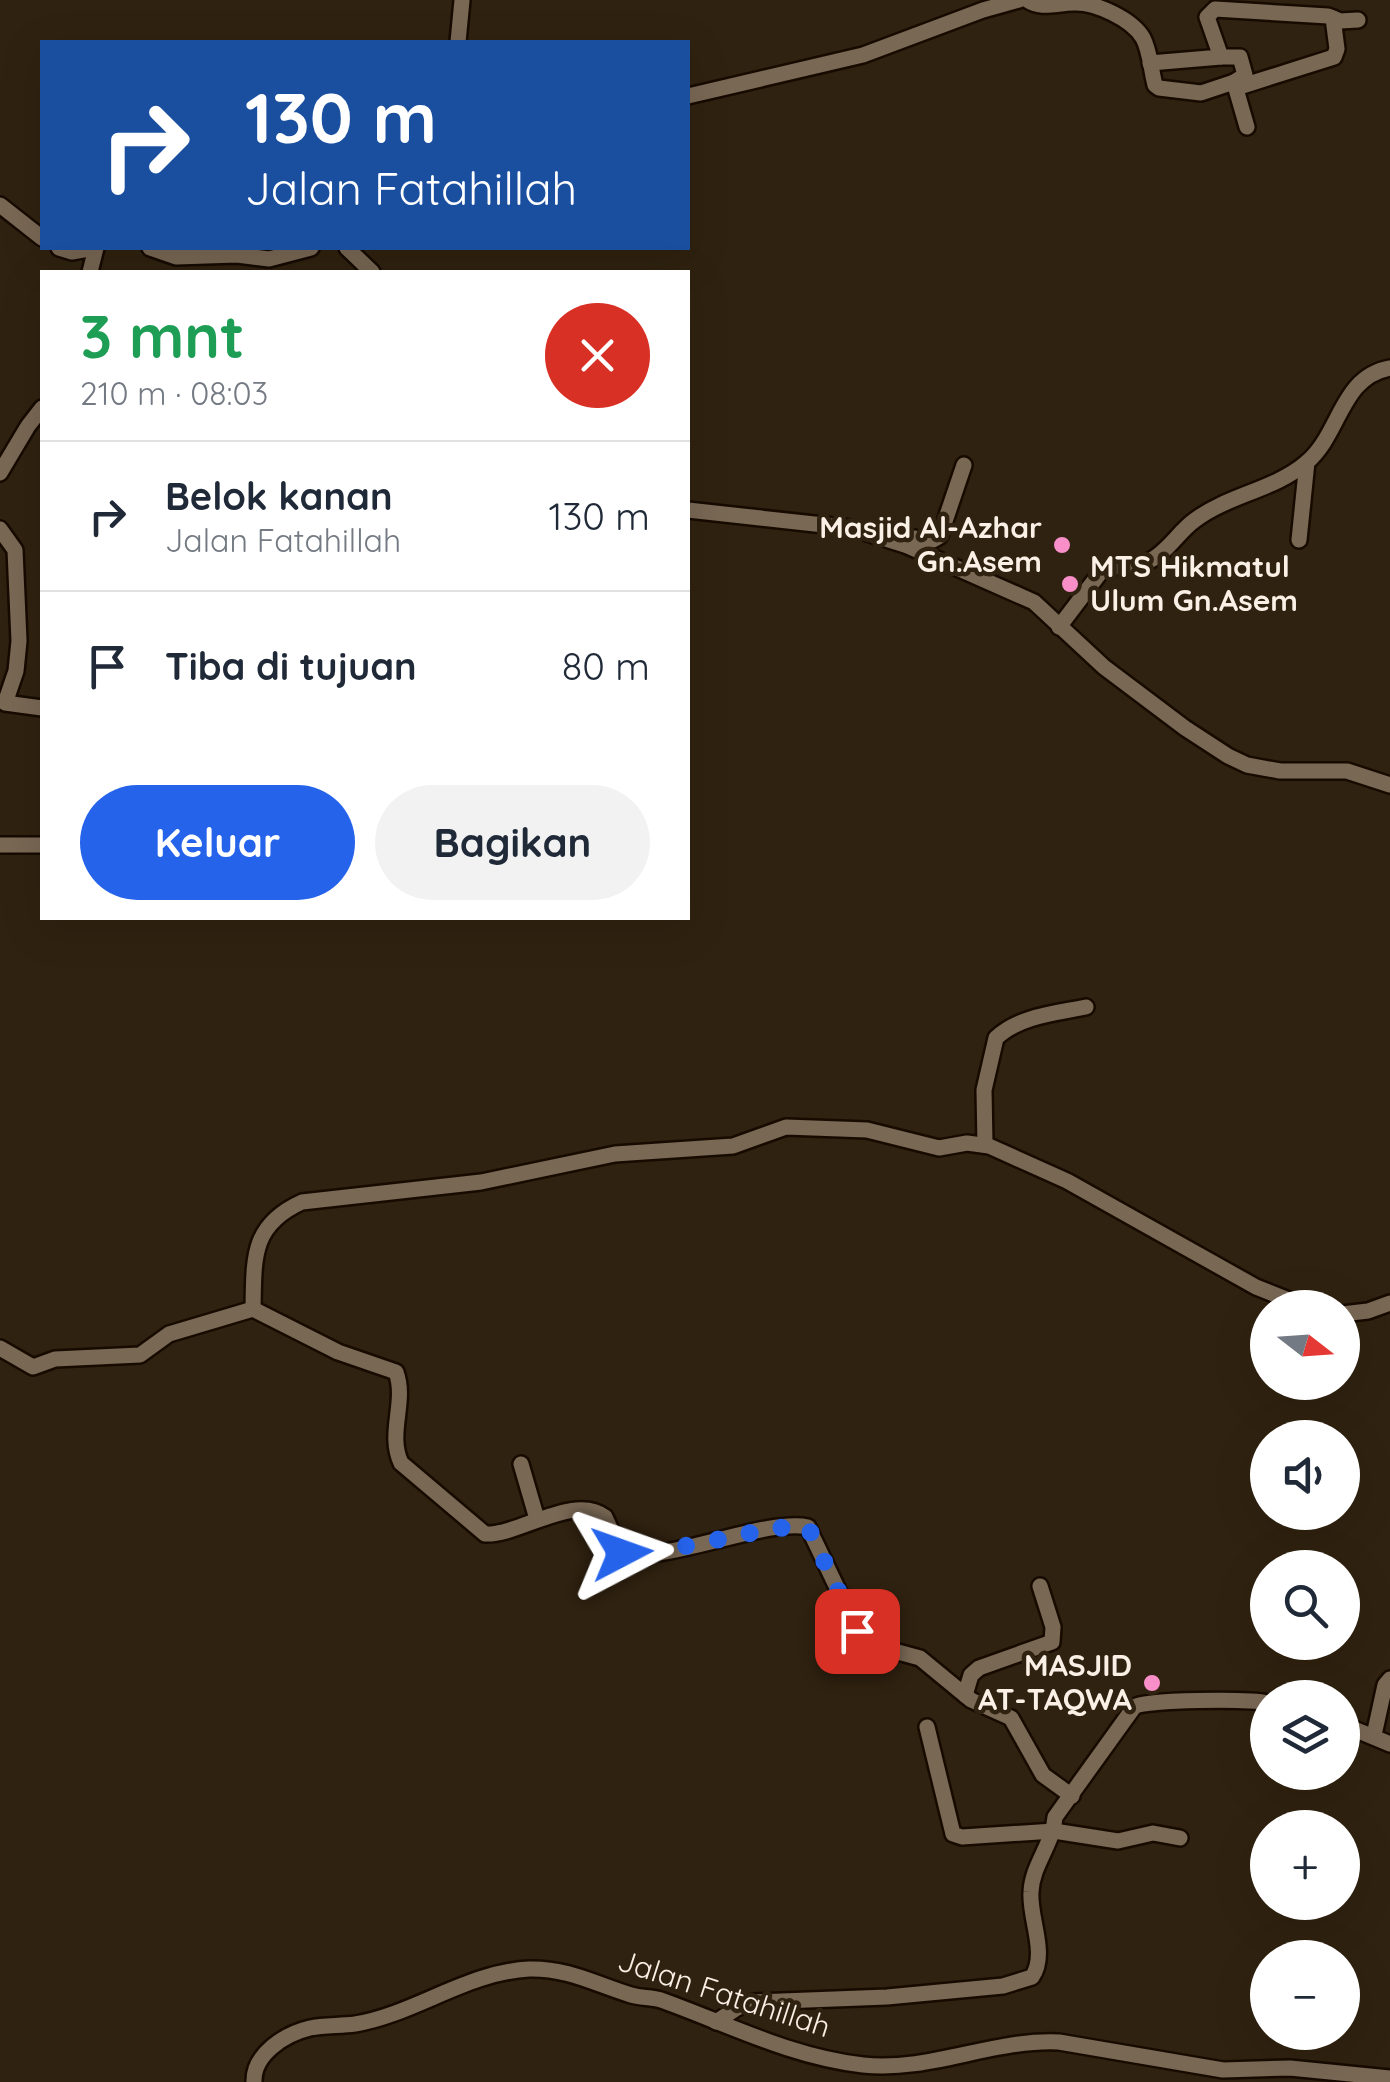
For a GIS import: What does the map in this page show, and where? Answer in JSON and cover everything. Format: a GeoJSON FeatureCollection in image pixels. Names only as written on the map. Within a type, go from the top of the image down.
{"type":"FeatureCollection","features":[{"type":"Feature","properties":{"kind":"street"},"geometry":{"type":"LineString","coordinates":[[458,40],[462,0]]}},
{"type":"Feature","properties":{"kind":"street"},"geometry":{"type":"LineString","coordinates":[[690,96],[864,55],[1018,0]]}},
{"type":"Feature","properties":{"kind":"street"},"geometry":{"type":"LineString","coordinates":[[1027,0],[1045,6],[1081,3],[1113,13],[1141,35],[1155,85],[1201,93],[1334,57],[1333,18]]}},
{"type":"Feature","properties":{"kind":"street"},"geometry":{"type":"LineString","coordinates":[[1221,57],[1207,17],[1214,8],[1342,22],[1358,20]]}},
{"type":"Feature","properties":{"kind":"street"},"geometry":{"type":"LineString","coordinates":[[1150,63],[1240,57],[1245,75],[1235,85]]}},
{"type":"Feature","properties":{"kind":"street"},"geometry":{"type":"LineString","coordinates":[[1235,85],[1247,127]]}},
{"type":"Feature","properties":{"kind":"street"},"geometry":{"type":"LineString","coordinates":[[0,204],[40,236]]}},
{"type":"Feature","properties":{"kind":"street"},"geometry":{"type":"LineString","coordinates":[[156,250],[176,257],[237,255],[269,259],[303,250]]}},
{"type":"Feature","properties":{"kind":"street"},"geometry":{"type":"LineString","coordinates":[[352,250],[370,270]]}},
{"type":"Feature","properties":{"kind":"street"},"geometry":{"type":"LineString","coordinates":[[1060,627],[1103,569],[1147,562],[1198,517],[1307,462],[1329,435],[1357,384],[1372,372],[1390,368]]}},
{"type":"Feature","properties":{"kind":"street"},"geometry":{"type":"LineString","coordinates":[[0,473],[40,411]]}},
{"type":"Feature","properties":{"kind":"street"},"geometry":{"type":"LineString","coordinates":[[1299,540],[1307,462]]}},
{"type":"Feature","properties":{"kind":"street"},"geometry":{"type":"LineString","coordinates":[[905,544],[913,538],[933,540],[940,536],[964,465]]}},
{"type":"Feature","properties":{"kind":"street"},"geometry":{"type":"LineString","coordinates":[[690,510],[851,528],[905,544],[1034,602],[1104,667],[1228,756],[1247,765],[1280,771],[1354,772],[1390,785]]}},
{"type":"Feature","properties":{"kind":"street"},"geometry":{"type":"LineString","coordinates":[[0,529],[13,542],[15,550],[20,641],[16,671],[5,704],[40,708]]}},
{"type":"Feature","properties":{"kind":"street"},"geometry":{"type":"LineString","coordinates":[[0,846],[40,845]]}},
{"type":"Feature","properties":{"kind":"street"},"geometry":{"type":"LineString","coordinates":[[984,1144],[984,1090],[996,1038],[1012,1026],[1034,1018],[1086,1007]]}},
{"type":"Feature","properties":{"kind":"street"},"geometry":{"type":"LineString","coordinates":[[252,1308],[260,1238],[283,1211],[302,1202],[480,1182],[615,1154],[733,1146],[786,1126],[867,1130],[939,1148],[967,1142],[984,1144],[1068,1181],[1261,1290]]}},
{"type":"Feature","properties":{"kind":"street"},"geometry":{"type":"LineString","coordinates":[[1360,1312],[1390,1303]]}},
{"type":"Feature","properties":{"kind":"street"},"geometry":{"type":"LineString","coordinates":[[0,1348],[33,1367],[55,1359],[140,1355],[168,1334],[252,1308],[338,1352],[396,1372],[400,1385],[395,1448],[401,1463],[479,1531],[496,1534],[537,1519],[590,1510],[602,1513],[620,1550],[628,1554],[682,1548],[776,1528],[808,1527],[862,1638],[920,1658],[965,1695],[1011,1718],[1043,1774],[1072,1796]]}},
{"type":"Feature","properties":{"kind":"street"},"geometry":{"type":"LineString","coordinates":[[521,1464],[537,1519]]}},
{"type":"Feature","properties":{"kind":"street"},"geometry":{"type":"LineString","coordinates":[[965,1695],[978,1668],[1052,1642],[1054,1627],[1040,1586]]}},
{"type":"Feature","properties":{"kind":"street"},"geometry":{"type":"LineString","coordinates":[[1374,1735],[1390,1678]]}},
{"type":"Feature","properties":{"kind":"street"},"geometry":{"type":"LineString","coordinates":[[716,2022],[753,2002],[830,2002],[980,1988],[1016,1983],[1035,1974],[1033,1878],[1054,1831],[1055,1817],[1128,1714],[1140,1702],[1250,1701]]}},
{"type":"Feature","properties":{"kind":"street"},"geometry":{"type":"LineString","coordinates":[[927,1727],[953,1834],[962,1837],[1054,1831],[1118,1841],[1153,1832],[1180,1838]]}},
{"type":"Feature","properties":{"kind":"street"},"geometry":{"type":"LineString","coordinates":[[1360,1730],[1390,1744]]}},
{"type":"Feature","properties":{"kind":"street","name":"Jalan Fatahillah"},"geometry":{"type":"LineString","coordinates":[[254,2082],[262,2055],[298,2032],[366,2022],[472,1981],[512,1971],[548,1970],[579,1974],[631,1995],[656,1998],[782,2047],[880,2066],[923,2064],[1033,2041],[1223,2070],[1290,2068],[1390,2078]]}},
{"type":"Feature","properties":{"kind":"place","name":"Masjid Al-Azhar Gn.Asem"},"geometry":{"type":"Point","coordinates":[1062,545]}},
{"type":"Feature","properties":{"kind":"place","name":"MTS Hikmatul Ulum Gn.Asem"},"geometry":{"type":"Point","coordinates":[1070,584]}},
{"type":"Feature","properties":{"kind":"place","name":"MASJID AT-TAQWA"},"geometry":{"type":"Point","coordinates":[1152,1683]}},
{"type":"Feature","properties":{"kind":"route"},"geometry":{"type":"LineString","coordinates":[[622,1553],[650,1553],[802,1525],[812,1531],[857,1631]]}}]}
